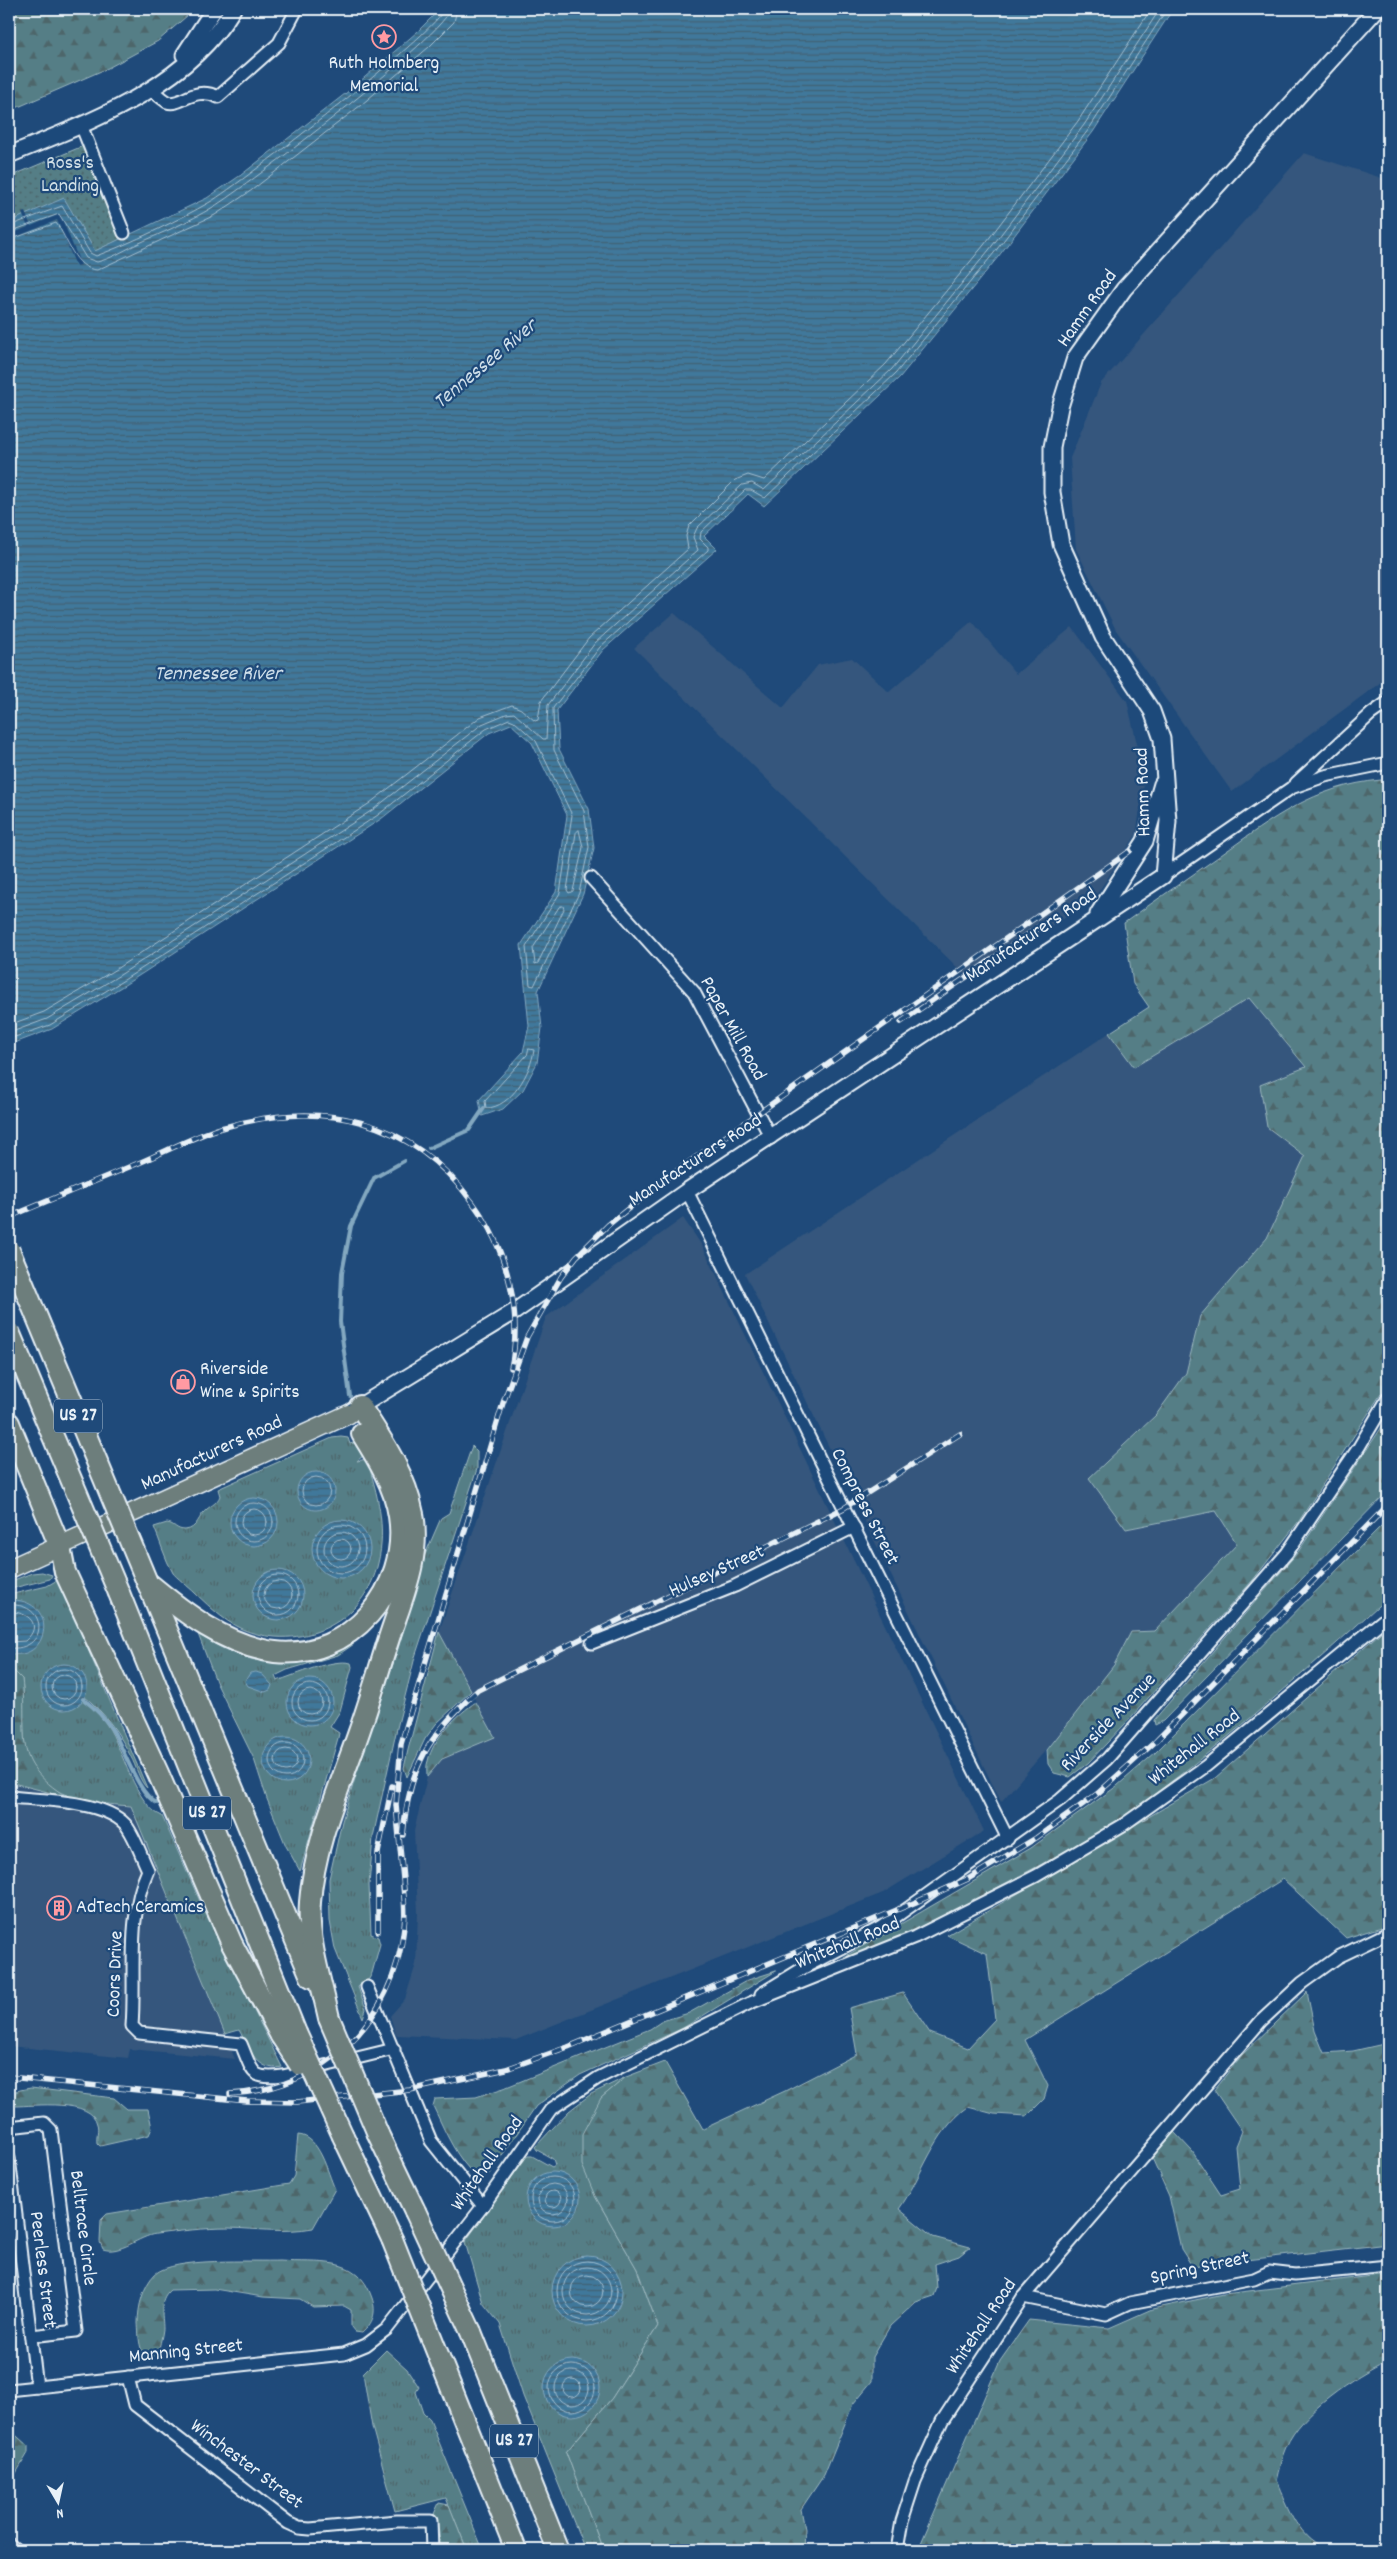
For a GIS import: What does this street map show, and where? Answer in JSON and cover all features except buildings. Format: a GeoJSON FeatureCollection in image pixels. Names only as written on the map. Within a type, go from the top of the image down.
{"type":"FeatureCollection","features":[{"type":"Feature","properties":{"kind":"highway","name":"US 27"},"geometry":{"type":"LineString","coordinates":[[9,1250],[378,2134],[471,2332],[558,2550]]}},
{"type":"Feature","properties":{"kind":"highway","name":"US 27"},"geometry":{"type":"LineString","coordinates":[[9,1332],[119,1594],[288,2034],[338,2127],[392,2239],[516,2550]]}},
{"type":"Feature","properties":{"kind":"highway"},"geometry":{"type":"LineString","coordinates":[[147,1582],[197,1621],[222,1634],[272,1652],[286,1653],[322,1646],[336,1641],[362,1624],[373,1612],[390,1581],[398,1554],[399,1515],[375,1454],[354,1410]]}},
{"type":"Feature","properties":{"kind":"highway"},"geometry":{"type":"LineString","coordinates":[[329,2018],[312,1938],[309,1904],[313,1878],[342,1778],[407,1585],[416,1546],[414,1516],[408,1493],[394,1458],[354,1410]]}},
{"type":"Feature","properties":{"kind":"highway"},"geometry":{"type":"LineString","coordinates":[[9,1423],[60,1547],[65,1572],[158,1773],[232,1944],[288,2034]]}},
{"type":"Feature","properties":{"kind":"main road"},"geometry":{"type":"LineString","coordinates":[[137,98],[186,52],[214,9]]}},
{"type":"Feature","properties":{"kind":"main road"},"geometry":{"type":"LineString","coordinates":[[9,155],[81,125],[137,98],[171,77],[206,43],[233,9]]}},
{"type":"Feature","properties":{"kind":"main road","name":"Hamm Road"},"geometry":{"type":"LineString","coordinates":[[1163,876],[1168,821],[1166,768],[1162,739],[1152,710],[1103,637],[1061,544],[1052,492],[1052,447],[1060,407],[1075,358],[1124,289],[1376,9]]}},
{"type":"Feature","properties":{"kind":"main road"},"geometry":{"type":"LineString","coordinates":[[1094,919],[1145,841],[1166,768]]}},
{"type":"Feature","properties":{"kind":"main road","name":"Manufacturers Road"},"geometry":{"type":"LineString","coordinates":[[9,1570],[354,1410],[514,1312],[687,1191],[771,1138],[1094,919],[1163,876]]}},
{"type":"Feature","properties":{"kind":"street"},"geometry":{"type":"LineString","coordinates":[[150,90],[167,102],[173,102],[201,92],[210,92],[218,96],[279,43],[297,9]]}},
{"type":"Feature","properties":{"kind":"street"},"geometry":{"type":"LineString","coordinates":[[81,125],[124,233]]}},
{"type":"Feature","properties":{"kind":"street"},"geometry":{"type":"LineString","coordinates":[[1291,788],[1371,714],[1388,702]]}},
{"type":"Feature","properties":{"kind":"street","name":"Manufacturers Road"},"geometry":{"type":"LineString","coordinates":[[1163,876],[1291,788],[1325,776],[1388,763]]}},
{"type":"Feature","properties":{"kind":"street","name":"Paper Mill Road"},"geometry":{"type":"LineString","coordinates":[[591,878],[694,992],[771,1138]]}},
{"type":"Feature","properties":{"kind":"street","name":"Compress Street"},"geometry":{"type":"LineString","coordinates":[[687,1191],[1008,1839]]}},
{"type":"Feature","properties":{"kind":"street","name":"Riverside Avenue"},"geometry":{"type":"LineString","coordinates":[[750,2003],[790,1976],[880,1928],[1008,1839],[1060,1800],[1107,1759],[1287,1553],[1359,1447],[1388,1398]]}},
{"type":"Feature","properties":{"kind":"street","name":"Hulsey Street"},"geometry":{"type":"LineString","coordinates":[[592,1643],[735,1586],[854,1527]]}},
{"type":"Feature","properties":{"kind":"street","name":"Whitehall Road"},"geometry":{"type":"LineString","coordinates":[[366,2345],[387,2329],[484,2206],[551,2109],[598,2078],[750,2003],[915,1937],[1036,1876],[1123,1826],[1206,1766],[1388,1616]]}},
{"type":"Feature","properties":{"kind":"street","name":"Coors Drive"},"geometry":{"type":"LineString","coordinates":[[9,1797],[76,1803],[106,1812],[125,1824],[148,1870],[141,1885],[131,1967],[134,1996],[132,2026],[139,2033],[241,2044],[253,2071],[258,2077],[265,2078],[283,2076],[394,2049]]}},
{"type":"Feature","properties":{"kind":"street","name":"Whitehall Road"},"geometry":{"type":"LineString","coordinates":[[897,2550],[902,2521],[915,2481],[942,2421],[1023,2297],[1261,2021],[1302,1983],[1338,1957],[1388,1933]]}},
{"type":"Feature","properties":{"kind":"street"},"geometry":{"type":"LineString","coordinates":[[367,1987],[431,2141],[484,2206]]}},
{"type":"Feature","properties":{"kind":"street","name":"Belltrace Circle"},"geometry":{"type":"LineString","coordinates":[[9,2126],[44,2123],[51,2130],[76,2330],[31,2336]]}},
{"type":"Feature","properties":{"kind":"street","name":"Peerless Street"},"geometry":{"type":"LineString","coordinates":[[9,2158],[12,2214],[38,2387]]}},
{"type":"Feature","properties":{"kind":"street","name":"Spring Street"},"geometry":{"type":"LineString","coordinates":[[1023,2297],[1106,2314],[1130,2303],[1254,2278],[1268,2272],[1294,2275],[1388,2266]]}},
{"type":"Feature","properties":{"kind":"street","name":"Manning Street"},"geometry":{"type":"LineString","coordinates":[[9,2390],[344,2354],[366,2345]]}},
{"type":"Feature","properties":{"kind":"street","name":"Winchester Street"},"geometry":{"type":"LineString","coordinates":[[128,2377],[135,2405],[288,2523],[298,2528],[310,2529],[397,2521],[431,2521],[432,2550]]}},
{"type":"Feature","properties":{"kind":"street"},"geometry":{"type":"LineString","coordinates":[[9,2544],[16,2550]]}},
{"type":"Feature","properties":{"kind":"shaded area"},"geometry":{"type":"Polygon","coordinates":[[[1304,153],[1388,180],[1388,677],[1232,792],[1116,630],[1076,549],[1070,458],[1101,383],[1304,153]]]}},
{"type":"Feature","properties":{"kind":"shaded area"},"geometry":{"type":"Polygon","coordinates":[[[674,613],[783,708],[818,665],[852,658],[889,692],[972,621],[1016,674],[1072,627],[1127,701],[1145,778],[1136,835],[1093,900],[968,978],[634,648],[674,613]]]}},
{"type":"Feature","properties":{"kind":"shaded area"},"geometry":{"type":"Polygon","coordinates":[[[1249,998],[1306,1068],[1267,1127],[1306,1156],[1267,1238],[1200,1316],[1186,1373],[1156,1415],[1089,1478],[1126,1529],[1216,1511],[1237,1544],[1155,1631],[1131,1632],[1114,1665],[1058,1736],[1001,1802],[745,1274],[1109,1033],[1134,1067],[1249,998]]]}},
{"type":"Feature","properties":{"kind":"shaded area"},"geometry":{"type":"Polygon","coordinates":[[[683,1218],[703,1247],[984,1831],[883,1893],[516,2040],[396,2035],[390,2016],[405,1999],[416,1964],[418,1913],[414,1831],[427,1777],[442,1759],[495,1737],[439,1632],[546,1317],[683,1218]]]}},
{"type":"Feature","properties":{"kind":"shaded area"},"geometry":{"type":"Polygon","coordinates":[[[9,1782],[94,1803],[131,1806],[235,2059],[130,2049],[128,2058],[9,2046],[9,1782]]]}},
{"type":"Feature","properties":{"kind":"green space"},"geometry":{"type":"Polygon","coordinates":[[[9,9],[195,9],[158,41],[108,68],[9,111],[9,9]]]}},
{"type":"Feature","properties":{"kind":"green space","name":"Ross's Landing"},"geometry":{"type":"Polygon","coordinates":[[[83,146],[121,239],[95,251],[64,199],[9,222],[9,177],[83,146]]]}},
{"type":"Feature","properties":{"kind":"green space"},"geometry":{"type":"Polygon","coordinates":[[[1381,780],[1388,789],[1388,1383],[1299,1521],[1253,1580],[1088,1763],[1070,1777],[1054,1773],[1048,1764],[1047,1750],[1114,1665],[1131,1632],[1155,1631],[1237,1544],[1216,1511],[1126,1529],[1089,1478],[1156,1415],[1186,1373],[1200,1316],[1267,1238],[1305,1156],[1267,1127],[1260,1085],[1306,1067],[1249,998],[1134,1067],[1109,1033],[1149,1007],[1133,984],[1124,923],[1295,806],[1335,789],[1357,783],[1381,780]]]}},
{"type":"Feature","properties":{"kind":"green space"},"geometry":{"type":"Polygon","coordinates":[[[1388,1418],[1388,1491],[1163,1721],[1155,1725],[1154,1720],[1298,1552],[1388,1418]]]}},
{"type":"Feature","properties":{"kind":"green space"},"geometry":{"type":"Polygon","coordinates":[[[332,1438],[348,1438],[350,1444],[356,1442],[364,1455],[357,1461],[367,1459],[380,1511],[381,1524],[381,1550],[371,1583],[360,1601],[346,1615],[330,1626],[311,1633],[291,1637],[271,1637],[250,1632],[228,1621],[173,1573],[154,1527],[167,1523],[182,1530],[189,1529],[195,1525],[204,1512],[220,1496],[218,1489],[332,1438]]]}},
{"type":"Feature","properties":{"kind":"green space"},"geometry":{"type":"Polygon","coordinates":[[[472,1446],[477,1451],[477,1469],[415,1657],[373,1837],[369,1885],[371,1934],[378,1937],[380,1944],[369,1979],[358,1987],[366,2009],[363,2018],[335,1949],[330,1921],[329,1879],[342,1821],[378,1703],[395,1659],[424,1557],[441,1518],[449,1513],[472,1446]]]}},
{"type":"Feature","properties":{"kind":"green space"},"geometry":{"type":"Polygon","coordinates":[[[1388,1519],[1388,1597],[1242,1725],[1151,1797],[1097,1833],[985,1894],[927,1923],[847,1959],[844,1957],[1031,1848],[1117,1786],[1156,1752],[1388,1519]]]}},
{"type":"Feature","properties":{"kind":"green space"},"geometry":{"type":"Polygon","coordinates":[[[42,1572],[52,1575],[50,1579],[9,1589],[9,1582],[32,1573],[42,1572]]]}},
{"type":"Feature","properties":{"kind":"green space"},"geometry":{"type":"Polygon","coordinates":[[[59,1579],[147,1788],[117,1732],[99,1709],[85,1697],[83,1700],[107,1725],[144,1801],[162,1816],[203,1908],[282,2067],[273,2068],[260,2063],[250,2051],[239,2030],[225,2034],[131,1806],[98,1803],[65,1794],[51,1787],[39,1776],[30,1763],[24,1737],[22,1679],[9,1666],[9,1595],[47,1586],[59,1579]]]}},
{"type":"Feature","properties":{"kind":"green space"},"geometry":{"type":"Polygon","coordinates":[[[1388,1626],[1388,1925],[1346,1938],[1283,1879],[1025,2040],[1048,2086],[1044,2099],[1027,2116],[994,2114],[968,2107],[956,2117],[937,2142],[899,2209],[933,2237],[970,2247],[959,2256],[935,2264],[937,2288],[934,2296],[916,2302],[890,2326],[872,2357],[872,2381],[853,2404],[824,2475],[801,2509],[805,2529],[804,2550],[603,2550],[566,2452],[612,2398],[658,2326],[637,2269],[595,2196],[582,2165],[582,2134],[601,2098],[626,2077],[665,2062],[703,2129],[785,2091],[857,2054],[849,2008],[903,1993],[930,2033],[968,2048],[995,2019],[987,1954],[947,1935],[1215,1778],[1388,1626]]]}},
{"type":"Feature","properties":{"kind":"green space"},"geometry":{"type":"Polygon","coordinates":[[[439,1632],[471,1691],[436,1724],[425,1739],[407,1777],[404,1768],[439,1632]]]}},
{"type":"Feature","properties":{"kind":"green space"},"geometry":{"type":"Polygon","coordinates":[[[198,1634],[210,1642],[249,1659],[278,1663],[307,1660],[349,1642],[354,1644],[338,1655],[287,1670],[275,1676],[277,1681],[334,1663],[351,1663],[352,1667],[340,1711],[330,1727],[339,1733],[338,1738],[300,1871],[286,1846],[267,1799],[254,1759],[217,1684],[198,1634]]]}},
{"type":"Feature","properties":{"kind":"green space"},"geometry":{"type":"Polygon","coordinates":[[[9,1666],[22,1679],[25,1746],[29,1759],[36,1771],[49,1784],[67,1797],[9,1782],[12,1723],[9,1722],[9,1666]]]}},
{"type":"Feature","properties":{"kind":"green space"},"geometry":{"type":"Polygon","coordinates":[[[476,1702],[495,1737],[442,1759],[427,1777],[427,1763],[435,1744],[447,1727],[476,1702]]]}},
{"type":"Feature","properties":{"kind":"green space"},"geometry":{"type":"Polygon","coordinates":[[[776,1971],[683,2028],[580,2075],[536,2106],[489,2174],[479,2179],[458,2154],[433,2106],[435,2099],[476,2097],[504,2088],[650,2029],[662,2021],[689,2013],[748,1980],[776,1971]]]}},
{"type":"Feature","properties":{"kind":"green space"},"geometry":{"type":"Polygon","coordinates":[[[1307,1992],[1315,2031],[1324,2053],[1353,2051],[1388,2043],[1388,2244],[1192,2266],[1181,2249],[1169,2196],[1152,2158],[1174,2132],[1192,2151],[1221,2195],[1240,2189],[1236,2146],[1242,2131],[1214,2090],[1242,2055],[1307,1992]]]}},
{"type":"Feature","properties":{"kind":"green space"},"geometry":{"type":"Polygon","coordinates":[[[626,2077],[601,2098],[595,2196],[637,2269],[658,2326],[612,2398],[566,2452],[603,2550],[585,2550],[523,2396],[500,2324],[483,2303],[465,2242],[527,2156],[532,2156],[552,2167],[555,2165],[553,2159],[535,2147],[569,2111],[591,2094],[626,2077]]]}},
{"type":"Feature","properties":{"kind":"green space"},"geometry":{"type":"Polygon","coordinates":[[[31,2088],[114,2098],[127,2109],[148,2109],[152,2128],[149,2135],[100,2146],[97,2143],[97,2124],[93,2116],[85,2110],[61,2105],[15,2106],[10,2102],[14,2093],[31,2088]]]}},
{"type":"Feature","properties":{"kind":"green space"},"geometry":{"type":"Polygon","coordinates":[[[298,2135],[312,2141],[317,2148],[335,2189],[313,2228],[282,2230],[220,2228],[183,2231],[150,2235],[123,2247],[109,2250],[103,2249],[100,2242],[101,2220],[107,2214],[289,2184],[294,2176],[298,2135]]]}},
{"type":"Feature","properties":{"kind":"green space"},"geometry":{"type":"Polygon","coordinates":[[[280,2261],[335,2264],[357,2274],[366,2284],[372,2298],[374,2313],[369,2325],[362,2333],[355,2332],[351,2327],[351,2310],[344,2306],[313,2307],[300,2299],[263,2297],[214,2289],[170,2290],[166,2294],[163,2303],[163,2329],[157,2357],[151,2360],[144,2354],[139,2339],[139,2310],[147,2284],[155,2274],[179,2265],[196,2263],[280,2261]]]}},
{"type":"Feature","properties":{"kind":"green space"},"geometry":{"type":"Polygon","coordinates":[[[1388,2274],[1388,2361],[1345,2386],[1303,2421],[1286,2447],[1276,2481],[1290,2513],[1302,2532],[1319,2546],[1330,2550],[918,2550],[1000,2361],[1029,2320],[1109,2328],[1152,2309],[1224,2294],[1388,2274]]]}},
{"type":"Feature","properties":{"kind":"green space"},"geometry":{"type":"Polygon","coordinates":[[[386,2350],[407,2369],[419,2387],[416,2392],[423,2413],[430,2420],[483,2550],[467,2550],[446,2498],[395,2511],[372,2427],[363,2373],[386,2350]]]}},
{"type":"Feature","properties":{"kind":"green space"},"geometry":{"type":"Polygon","coordinates":[[[9,2429],[28,2446],[28,2453],[9,2485],[9,2429]]]}},
{"type":"Feature","properties":{"kind":"green space"},"geometry":{"type":"Polygon","coordinates":[[[439,2503],[449,2505],[467,2550],[441,2550],[437,2518],[434,2514],[439,2503]]]}},
{"type":"Feature","properties":{"kind":"water","name":"Tennessee River"},"geometry":{"type":"Polygon","coordinates":[[[440,9],[1173,9],[1093,132],[998,257],[900,377],[764,506],[748,494],[704,536],[717,549],[603,650],[557,710],[559,749],[589,809],[594,848],[583,894],[538,991],[542,1028],[537,1063],[523,1090],[503,1109],[482,1116],[479,1100],[523,1052],[529,1026],[521,945],[556,892],[567,815],[532,743],[511,724],[489,733],[381,819],[126,984],[52,1029],[9,1045],[9,222],[64,198],[95,251],[207,198],[241,175],[350,90],[417,32],[440,9]]]}},
{"type":"Feature","properties":{"kind":"water"},"geometry":{"type":"Polygon","coordinates":[[[316,1472],[330,1477],[335,1491],[330,1505],[316,1510],[302,1505],[297,1491],[302,1477],[316,1472]]]}},
{"type":"Feature","properties":{"kind":"water"},"geometry":{"type":"Polygon","coordinates":[[[249,1498],[259,1498],[268,1502],[274,1508],[277,1513],[277,1531],[268,1542],[259,1546],[249,1546],[240,1542],[234,1536],[230,1527],[230,1517],[234,1508],[240,1502],[249,1498]]]}},
{"type":"Feature","properties":{"kind":"water"},"geometry":{"type":"Polygon","coordinates":[[[341,1520],[357,1525],[365,1533],[370,1549],[365,1565],[357,1573],[341,1578],[325,1573],[317,1565],[312,1549],[317,1533],[325,1525],[341,1520]]]}},
{"type":"Feature","properties":{"kind":"water"},"geometry":{"type":"Polygon","coordinates":[[[273,1570],[283,1570],[296,1577],[303,1590],[303,1600],[296,1613],[283,1620],[273,1620],[264,1616],[257,1609],[253,1600],[253,1590],[257,1581],[264,1574],[273,1570]]]}},
{"type":"Feature","properties":{"kind":"water"},"geometry":{"type":"Polygon","coordinates":[[[14,1600],[29,1604],[38,1611],[43,1621],[43,1632],[40,1642],[32,1650],[22,1654],[9,1653],[9,1601],[14,1600]]]}},
{"type":"Feature","properties":{"kind":"water"},"geometry":{"type":"Polygon","coordinates":[[[59,1664],[69,1664],[83,1674],[87,1687],[83,1700],[77,1706],[69,1710],[59,1710],[45,1700],[41,1692],[41,1682],[51,1668],[59,1664]]]}},
{"type":"Feature","properties":{"kind":"water"},"geometry":{"type":"Polygon","coordinates":[[[250,1673],[262,1674],[272,1685],[270,1690],[265,1692],[248,1686],[245,1681],[250,1673]]]}},
{"type":"Feature","properties":{"kind":"water"},"geometry":{"type":"Polygon","coordinates":[[[305,1679],[315,1679],[329,1689],[333,1702],[329,1715],[323,1721],[315,1725],[305,1725],[291,1715],[287,1707],[287,1697],[297,1683],[305,1679]]]}},
{"type":"Feature","properties":{"kind":"water"},"geometry":{"type":"Polygon","coordinates":[[[286,1737],[299,1741],[305,1747],[309,1760],[305,1773],[299,1779],[286,1783],[273,1779],[267,1773],[263,1760],[267,1747],[273,1741],[286,1737]]]}},
{"type":"Feature","properties":{"kind":"water"},"geometry":{"type":"Polygon","coordinates":[[[553,2172],[563,2174],[572,2180],[578,2189],[580,2199],[578,2209],[572,2218],[563,2224],[553,2226],[543,2224],[534,2218],[528,2209],[526,2199],[528,2189],[534,2180],[543,2174],[553,2172]]]}},
{"type":"Feature","properties":{"kind":"water"},"geometry":{"type":"Polygon","coordinates":[[[580,2256],[594,2256],[607,2262],[616,2271],[622,2284],[620,2304],[612,2316],[594,2326],[580,2326],[567,2320],[558,2311],[552,2298],[552,2284],[558,2271],[567,2262],[580,2256]]]}},
{"type":"Feature","properties":{"kind":"water"},"geometry":{"type":"Polygon","coordinates":[[[572,2360],[583,2362],[592,2368],[598,2377],[600,2388],[598,2399],[592,2408],[583,2414],[572,2416],[561,2414],[552,2408],[546,2399],[544,2388],[546,2377],[552,2368],[561,2362],[572,2360]]]}},
{"type":"Feature","properties":{"kind":"pier"},"geometry":{"type":"Polygon","coordinates":[[[25,212],[31,226],[60,214],[81,265],[76,266],[57,220],[9,240],[9,235],[28,227],[22,213],[25,212]]]}},
{"type":"Feature","properties":{"kind":"waterway"},"geometry":{"type":"LineString","coordinates":[[429,1148],[469,1130],[484,1108]]}},
{"type":"Feature","properties":{"kind":"waterway"},"geometry":{"type":"LineString","coordinates":[[350,1396],[340,1322],[342,1273],[351,1226],[374,1178],[404,1161]]}},
{"type":"Feature","properties":{"kind":"waterway"},"geometry":{"type":"LineString","coordinates":[[83,1699],[110,1726],[138,1782],[150,1799],[157,1803]]}},
{"type":"Feature","properties":{"kind":"railway"},"geometry":{"type":"LineString","coordinates":[[404,1890],[396,1805],[401,1744],[503,1403],[527,1337],[561,1277],[576,1257],[608,1225],[661,1182],[1130,851]]}},
{"type":"Feature","properties":{"kind":"railway"},"geometry":{"type":"LineString","coordinates":[[901,1022],[1039,927]]}},
{"type":"Feature","properties":{"kind":"railway"},"geometry":{"type":"LineString","coordinates":[[9,1217],[221,1128],[258,1119],[294,1115],[328,1116],[361,1122],[392,1134],[421,1151],[448,1174],[473,1203],[485,1221],[503,1260],[513,1303],[515,1325],[511,1368]]}},
{"type":"Feature","properties":{"kind":"railway"},"geometry":{"type":"LineString","coordinates":[[403,1835],[410,1790],[424,1754],[446,1722],[478,1690],[844,1508],[960,1434]]}},
{"type":"Feature","properties":{"kind":"railway"},"geometry":{"type":"LineString","coordinates":[[9,2077],[247,2101],[297,2102],[410,2090],[506,2069],[568,2047],[968,1879],[1036,1838],[1097,1794],[1156,1741],[1388,1505]]}},
{"type":"Feature","properties":{"kind":"railway"},"geometry":{"type":"LineString","coordinates":[[378,1931],[378,1853],[392,1786]]}},
{"type":"Feature","properties":{"kind":"railway"},"geometry":{"type":"LineString","coordinates":[[230,2094],[264,2089],[296,2079],[324,2064],[349,2044],[370,2020],[386,1992],[398,1961],[405,1922],[403,1885]]}},
{"type":"Feature","properties":{"kind":"place","name":"Ruth Holmberg Memorial"},"geometry":{"type":"Point","coordinates":[384,37]}},
{"type":"Feature","properties":{"kind":"place","name":"Riverside Wine & Spirits"},"geometry":{"type":"Point","coordinates":[183,1382]}},
{"type":"Feature","properties":{"kind":"place","name":"AdTech Ceramics"},"geometry":{"type":"Point","coordinates":[59,1908]}}]}
